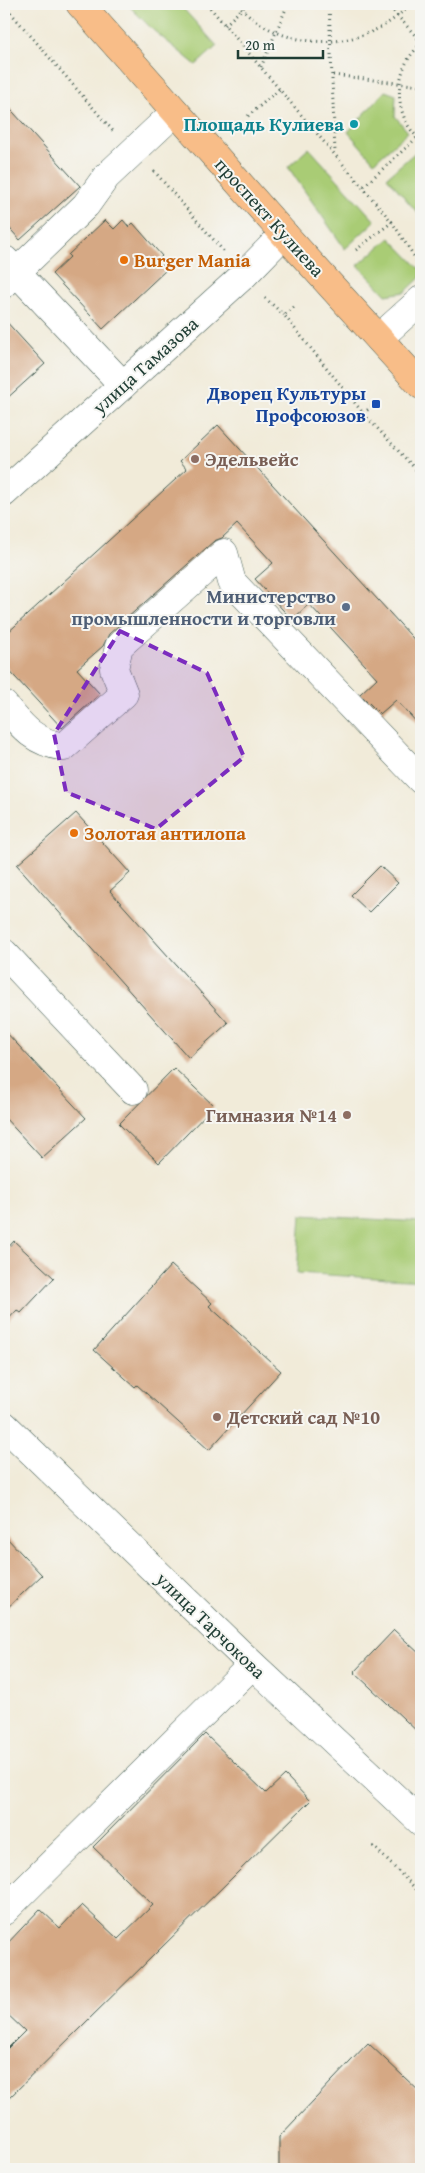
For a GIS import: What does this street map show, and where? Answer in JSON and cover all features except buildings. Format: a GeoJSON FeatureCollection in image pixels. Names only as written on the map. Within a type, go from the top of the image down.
{"type":"FeatureCollection","features":[{"type":"Feature","properties":{"kind":"main road","name":"проспект Кулиева"},"geometry":{"type":"LineString","coordinates":[[80,4],[421,386]]}},
{"type":"Feature","properties":{"kind":"street"},"geometry":{"type":"LineString","coordinates":[[123,385],[8,272],[86,205],[106,177],[175,112]]}},
{"type":"Feature","properties":{"kind":"street","name":"улица Тамазова"},"geometry":{"type":"LineString","coordinates":[[4,493],[244,275],[284,234]]}},
{"type":"Feature","properties":{"kind":"street"},"geometry":{"type":"LineString","coordinates":[[379,338],[421,300]]}},
{"type":"Feature","properties":{"kind":"street"},"geometry":{"type":"LineString","coordinates":[[4,705],[26,732],[47,744],[64,747],[124,694],[114,669],[119,646],[224,553],[232,582],[421,780]]}},
{"type":"Feature","properties":{"kind":"street"},"geometry":{"type":"LineString","coordinates":[[4,953],[133,1090]]}},
{"type":"Feature","properties":{"kind":"street","name":"улица Тарчокова"},"geometry":{"type":"LineString","coordinates":[[4,1425],[252,1665],[421,1822]]}},
{"type":"Feature","properties":{"kind":"street"},"geometry":{"type":"LineString","coordinates":[[4,1911],[252,1665]]}},
{"type":"Feature","properties":{"kind":"path"},"geometry":{"type":"LineString","coordinates":[[207,4],[364,186],[392,222],[421,267]]}},
{"type":"Feature","properties":{"kind":"path"},"geometry":{"type":"LineString","coordinates":[[238,4],[248,15],[282,35],[322,43],[362,36],[398,17],[410,4]]}},
{"type":"Feature","properties":{"kind":"path"},"geometry":{"type":"LineString","coordinates":[[225,24],[247,4]]}},
{"type":"Feature","properties":{"kind":"path"},"geometry":{"type":"LineString","coordinates":[[261,67],[288,4]]}},
{"type":"Feature","properties":{"kind":"path"},"geometry":{"type":"LineString","coordinates":[[329,4],[335,153]]}},
{"type":"Feature","properties":{"kind":"path"},"geometry":{"type":"LineString","coordinates":[[387,4],[421,42],[408,58],[400,84],[399,100],[405,120],[421,140]]}},
{"type":"Feature","properties":{"kind":"path"},"geometry":{"type":"LineString","coordinates":[[4,5],[117,135]]}},
{"type":"Feature","properties":{"kind":"path"},"geometry":{"type":"LineString","coordinates":[[332,75],[421,86]]}},
{"type":"Feature","properties":{"kind":"path"},"geometry":{"type":"LineString","coordinates":[[248,116],[280,89]]}},
{"type":"Feature","properties":{"kind":"path"},"geometry":{"type":"LineString","coordinates":[[364,186],[421,134]]}},
{"type":"Feature","properties":{"kind":"path"},"geometry":{"type":"LineString","coordinates":[[149,166],[227,256]]}},
{"type":"Feature","properties":{"kind":"path"},"geometry":{"type":"LineString","coordinates":[[356,250],[392,222]]}},
{"type":"Feature","properties":{"kind":"path"},"geometry":{"type":"LineString","coordinates":[[265,298],[284,315],[363,414],[421,475]]}},
{"type":"Feature","properties":{"kind":"path"},"geometry":{"type":"LineString","coordinates":[[284,315],[294,307]]}},
{"type":"Feature","properties":{"kind":"path"},"geometry":{"type":"LineString","coordinates":[[363,414],[376,404]]}},
{"type":"Feature","properties":{"kind":"path"},"geometry":{"type":"LineString","coordinates":[[373,1846],[421,1894]]}},
{"type":"Feature","properties":{"kind":"highlighted area"},"geometry":{"type":"Polygon","coordinates":[[[120,631],[207,673],[244,757],[156,829],[66,792],[54,734],[120,631]]]}},
{"type":"Feature","properties":{"kind":"green space"},"geometry":{"type":"Polygon","coordinates":[[[127,4],[179,4],[217,46],[196,65],[153,30],[127,4]]]}},
{"type":"Feature","properties":{"kind":"green space"},"geometry":{"type":"Polygon","coordinates":[[[385,91],[396,95],[395,116],[408,132],[374,162],[348,132],[385,91]]]}},
{"type":"Feature","properties":{"kind":"green space"},"geometry":{"type":"Polygon","coordinates":[[[309,148],[375,221],[345,249],[288,167],[309,148]]]}},
{"type":"Feature","properties":{"kind":"green space"},"geometry":{"type":"Polygon","coordinates":[[[421,148],[421,217],[387,177],[421,148]]]}},
{"type":"Feature","properties":{"kind":"green space"},"geometry":{"type":"Polygon","coordinates":[[[390,238],[421,270],[421,277],[405,292],[386,295],[358,265],[390,238]]]}},
{"type":"Feature","properties":{"kind":"green space"},"geometry":{"type":"Polygon","coordinates":[[[301,1215],[421,1222],[421,1281],[297,1273],[301,1215]]]}},
{"type":"Feature","properties":{"kind":"place","name":"Площадь Кулиева"},"geometry":{"type":"Point","coordinates":[354,124]}},
{"type":"Feature","properties":{"kind":"place","name":"Burger Mania"},"geometry":{"type":"Point","coordinates":[124,260]}},
{"type":"Feature","properties":{"kind":"place","name":"Дворец Культуры Профсоюзов"},"geometry":{"type":"Point","coordinates":[376,404]}},
{"type":"Feature","properties":{"kind":"place","name":"Эдельвейс"},"geometry":{"type":"Point","coordinates":[195,459]}},
{"type":"Feature","properties":{"kind":"place","name":"Министерство промышленности и торговли"},"geometry":{"type":"Point","coordinates":[346,607]}},
{"type":"Feature","properties":{"kind":"place","name":"Золотая антилопа"},"geometry":{"type":"Point","coordinates":[74,833]}},
{"type":"Feature","properties":{"kind":"place","name":"Гимназия №14"},"geometry":{"type":"Point","coordinates":[347,1115]}},
{"type":"Feature","properties":{"kind":"place","name":"Детский сад №10"},"geometry":{"type":"Point","coordinates":[217,1417]}}]}
